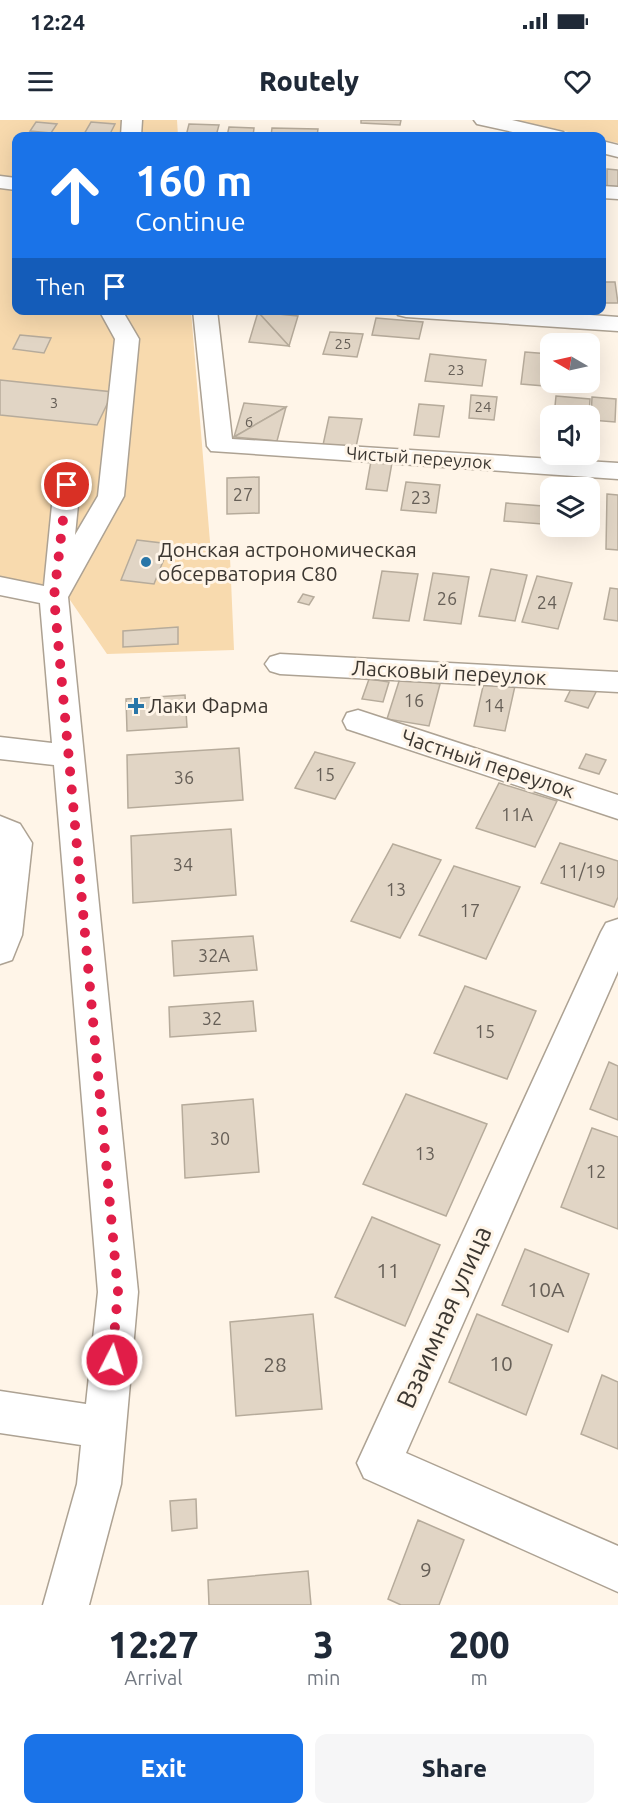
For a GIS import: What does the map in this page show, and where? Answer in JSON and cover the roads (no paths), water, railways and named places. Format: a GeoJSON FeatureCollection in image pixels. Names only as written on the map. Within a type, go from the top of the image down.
{"type":"FeatureCollection","features":[{"type":"Feature","properties":{"kind":"street"},"geometry":{"type":"LineString","coordinates":[[484,120],[538,132]]}},
{"type":"Feature","properties":{"kind":"street"},"geometry":{"type":"LineString","coordinates":[[54,597],[111,496],[127,339],[113,315]]}},
{"type":"Feature","properties":{"kind":"street","name":"Чистый переулок"},"geometry":{"type":"LineString","coordinates":[[207,315],[220,446],[618,471]]}},
{"type":"Feature","properties":{"kind":"street"},"geometry":{"type":"LineString","coordinates":[[482,315],[618,324]]}},
{"type":"Feature","properties":{"kind":"street"},"geometry":{"type":"LineString","coordinates":[[66,1605],[99,1484],[118,1292],[54,597],[67,485]]}},
{"type":"Feature","properties":{"kind":"street"},"geometry":{"type":"LineString","coordinates":[[4,586],[54,597]]}},
{"type":"Feature","properties":{"kind":"street","name":"Ласковый переулок"},"geometry":{"type":"LineString","coordinates":[[280,664],[618,682]]}},
{"type":"Feature","properties":{"kind":"street","name":"Частный переулок"},"geometry":{"type":"LineString","coordinates":[[358,721],[618,807]]}},
{"type":"Feature","properties":{"kind":"street"},"geometry":{"type":"LineString","coordinates":[[0,748],[68,756]]}},
{"type":"Feature","properties":{"kind":"street"},"geometry":{"type":"LineString","coordinates":[[0,828],[9,833],[16,843],[5,935],[0,950]]}},
{"type":"Feature","properties":{"kind":"street","name":"Взаимная улица"},"geometry":{"type":"LineString","coordinates":[[618,932],[379,1463],[618,1569]]}},
{"type":"Feature","properties":{"kind":"street"},"geometry":{"type":"LineString","coordinates":[[0,1412],[105,1428]]}},
{"type":"Feature","properties":{"kind":"place","name":"Донская астрономическая обсерватория C80"},"geometry":{"type":"Point","coordinates":[146,562]}},
{"type":"Feature","properties":{"kind":"place","name":"Лаки Фарма"},"geometry":{"type":"Point","coordinates":[136,706]}}]}
